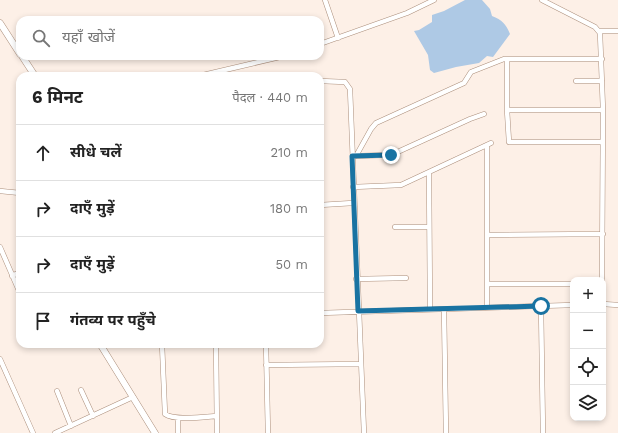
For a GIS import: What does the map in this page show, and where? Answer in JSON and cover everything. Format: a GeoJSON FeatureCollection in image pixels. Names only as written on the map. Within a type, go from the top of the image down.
{"type":"FeatureCollection","features":[{"type":"Feature","properties":{"kind":"street"},"geometry":{"type":"LineString","coordinates":[[325,0],[338,38]]}},
{"type":"Feature","properties":{"kind":"street"},"geometry":{"type":"LineString","coordinates":[[324,43],[407,13],[434,0]]}},
{"type":"Feature","properties":{"kind":"street"},"geometry":{"type":"LineString","coordinates":[[542,0],[595,27],[599,31],[602,59],[603,110],[602,277]]}},
{"type":"Feature","properties":{"kind":"street"},"geometry":{"type":"LineString","coordinates":[[0,23],[16,47]]}},
{"type":"Feature","properties":{"kind":"street"},"geometry":{"type":"LineString","coordinates":[[599,31],[618,32]]}},
{"type":"Feature","properties":{"kind":"street"},"geometry":{"type":"LineString","coordinates":[[354,156],[371,129],[376,124],[464,83],[471,72],[504,59],[602,59]]}},
{"type":"Feature","properties":{"kind":"street"},"geometry":{"type":"LineString","coordinates":[[507,59],[509,142],[602,142]]}},
{"type":"Feature","properties":{"kind":"street"},"geometry":{"type":"LineString","coordinates":[[24,60],[32,72]]}},
{"type":"Feature","properties":{"kind":"street"},"geometry":{"type":"LineString","coordinates":[[216,72],[267,60]]}},
{"type":"Feature","properties":{"kind":"street"},"geometry":{"type":"LineString","coordinates":[[324,82],[338,81],[348,84],[354,156],[353,203],[364,433]]}},
{"type":"Feature","properties":{"kind":"street"},"geometry":{"type":"LineString","coordinates":[[576,81],[602,81]]}},
{"type":"Feature","properties":{"kind":"street"},"geometry":{"type":"LineString","coordinates":[[508,110],[603,110]]}},
{"type":"Feature","properties":{"kind":"street"},"geometry":{"type":"LineString","coordinates":[[354,156],[388,156],[484,114]]}},
{"type":"Feature","properties":{"kind":"street"},"geometry":{"type":"LineString","coordinates":[[353,186],[401,185],[489,144],[487,307]]}},
{"type":"Feature","properties":{"kind":"street"},"geometry":{"type":"LineString","coordinates":[[429,172],[428,227],[430,309]]}},
{"type":"Feature","properties":{"kind":"street"},"geometry":{"type":"LineString","coordinates":[[0,191],[16,193]]}},
{"type":"Feature","properties":{"kind":"street"},"geometry":{"type":"LineString","coordinates":[[324,205],[353,203]]}},
{"type":"Feature","properties":{"kind":"street"},"geometry":{"type":"LineString","coordinates":[[394,227],[428,227]]}},
{"type":"Feature","properties":{"kind":"street"},"geometry":{"type":"LineString","coordinates":[[487,235],[603,234]]}},
{"type":"Feature","properties":{"kind":"street"},"geometry":{"type":"LineString","coordinates":[[0,247],[16,284]]}},
{"type":"Feature","properties":{"kind":"street"},"geometry":{"type":"LineString","coordinates":[[12,276],[16,274]]}},
{"type":"Feature","properties":{"kind":"street"},"geometry":{"type":"LineString","coordinates":[[356,279],[406,278]]}},
{"type":"Feature","properties":{"kind":"street"},"geometry":{"type":"LineString","coordinates":[[487,284],[570,284]]}},
{"type":"Feature","properties":{"kind":"street"},"geometry":{"type":"LineString","coordinates":[[606,304],[618,305]]}},
{"type":"Feature","properties":{"kind":"street"},"geometry":{"type":"LineString","coordinates":[[324,313],[570,305]]}},
{"type":"Feature","properties":{"kind":"street"},"geometry":{"type":"LineString","coordinates":[[541,306],[543,433]]}},
{"type":"Feature","properties":{"kind":"street"},"geometry":{"type":"LineString","coordinates":[[444,309],[446,433]]}},
{"type":"Feature","properties":{"kind":"street"},"geometry":{"type":"LineString","coordinates":[[102,348],[155,433]]}},
{"type":"Feature","properties":{"kind":"street"},"geometry":{"type":"LineString","coordinates":[[162,348],[164,410],[168,416],[178,418],[216,416]]}},
{"type":"Feature","properties":{"kind":"street"},"geometry":{"type":"LineString","coordinates":[[216,348],[217,433]]}},
{"type":"Feature","properties":{"kind":"street"},"geometry":{"type":"LineString","coordinates":[[266,348],[268,433]]}},
{"type":"Feature","properties":{"kind":"street"},"geometry":{"type":"LineString","coordinates":[[0,359],[32,433]]}},
{"type":"Feature","properties":{"kind":"street"},"geometry":{"type":"LineString","coordinates":[[266,365],[361,364]]}},
{"type":"Feature","properties":{"kind":"street"},"geometry":{"type":"LineString","coordinates":[[57,390],[71,426]]}},
{"type":"Feature","properties":{"kind":"street"},"geometry":{"type":"LineString","coordinates":[[81,390],[93,416]]}},
{"type":"Feature","properties":{"kind":"street"},"geometry":{"type":"LineString","coordinates":[[55,433],[133,398]]}},
{"type":"Feature","properties":{"kind":"street"},"geometry":{"type":"LineString","coordinates":[[178,418],[178,433]]}},
{"type":"Feature","properties":{"kind":"water"},"geometry":{"type":"Polygon","coordinates":[[[465,0],[482,0],[490,9],[492,16],[503,23],[510,34],[493,57],[487,56],[479,63],[434,73],[430,70],[428,55],[414,31],[419,30],[432,22],[432,15],[444,11],[465,0]]]}},
{"type":"Feature","properties":{"kind":"route"},"geometry":{"type":"LineString","coordinates":[[391,155],[385,157],[352,156],[358,311],[541,306]]}}]}
